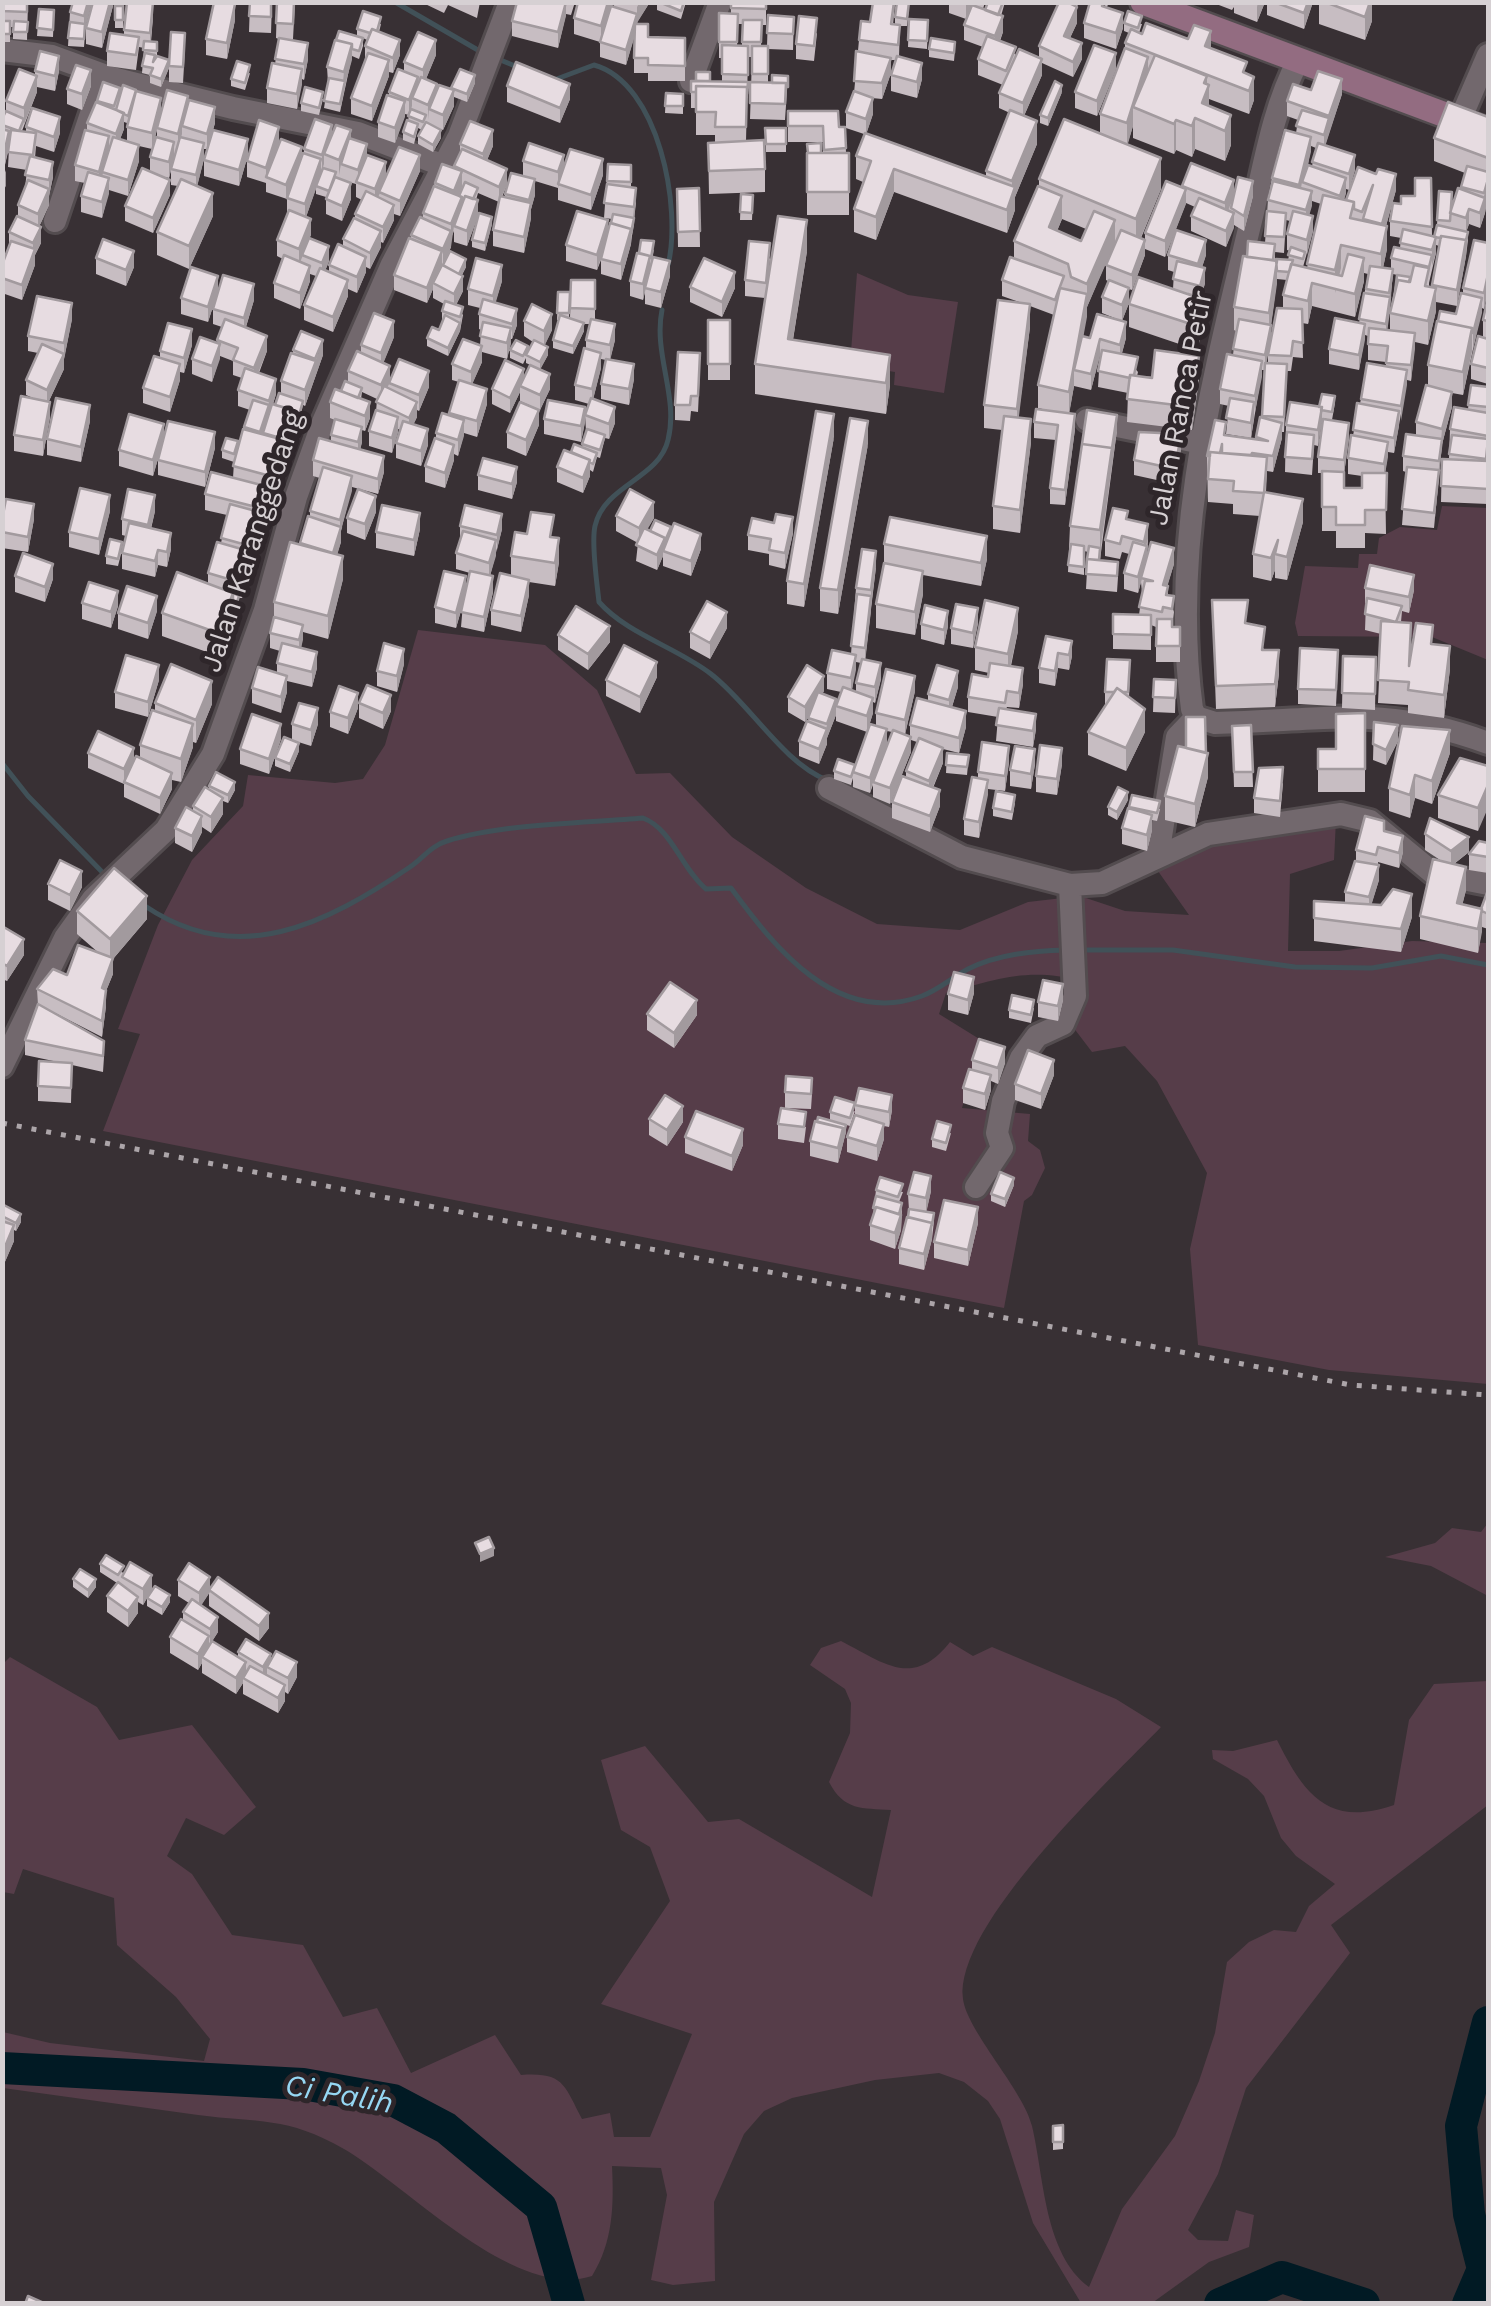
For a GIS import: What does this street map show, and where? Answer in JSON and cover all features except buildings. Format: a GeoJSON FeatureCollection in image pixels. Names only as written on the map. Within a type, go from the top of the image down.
{"type":"FeatureCollection","features":[{"type":"Feature","properties":{"kind":"main road"},"geometry":{"type":"LineString","coordinates":[[1143,2],[1171,8],[1298,61],[1488,132]]}},
{"type":"Feature","properties":{"kind":"street","name":"Jalan Karanggedang"},"geometry":{"type":"LineString","coordinates":[[2,1066],[65,938],[105,890],[166,830],[214,754],[265,610],[296,497],[323,422],[392,264],[444,166],[494,52],[510,2]]}},
{"type":"Feature","properties":{"kind":"street"},"geometry":{"type":"LineString","coordinates":[[692,82],[720,2]]}},
{"type":"Feature","properties":{"kind":"street"},"geometry":{"type":"LineString","coordinates":[[2,50],[52,56],[104,75],[233,108],[358,133],[444,166]]}},
{"type":"Feature","properties":{"kind":"street"},"geometry":{"type":"LineString","coordinates":[[1460,120],[1488,55]]}},
{"type":"Feature","properties":{"kind":"street","name":"Jalan Ranca Petir"},"geometry":{"type":"LineString","coordinates":[[1196,717],[1190,694],[1186,548],[1202,443],[1262,173],[1287,82],[1298,61]]}},
{"type":"Feature","properties":{"kind":"street"},"geometry":{"type":"LineString","coordinates":[[55,221],[104,75]]}},
{"type":"Feature","properties":{"kind":"street"},"geometry":{"type":"LineString","coordinates":[[1086,420],[1202,443]]}},
{"type":"Feature","properties":{"kind":"street"},"geometry":{"type":"LineString","coordinates":[[1158,855],[1177,737],[1196,717],[1215,723],[1378,716],[1422,721],[1488,743]]}},
{"type":"Feature","properties":{"kind":"street"},"geometry":{"type":"LineString","coordinates":[[830,788],[962,856],[1070,885],[1102,882],[1208,834],[1340,814],[1370,821],[1441,877],[1488,884]]}},
{"type":"Feature","properties":{"kind":"street"},"geometry":{"type":"LineString","coordinates":[[976,1188],[990,1174],[1002,1148],[997,1133],[1003,1101],[1021,1058],[1037,1036],[1063,1024],[1072,1005],[1070,885]]}},
{"type":"Feature","properties":{"kind":"shaded area"},"geometry":{"type":"Polygon","coordinates":[[[857,273],[908,295],[958,302],[944,393],[894,385],[895,372],[850,365],[857,273]]]}},
{"type":"Feature","properties":{"kind":"shaded area"},"geometry":{"type":"Polygon","coordinates":[[[1442,506],[1488,508],[1488,660],[1432,637],[1298,636],[1295,623],[1305,566],[1358,568],[1359,554],[1377,554],[1379,538],[1400,527],[1437,530],[1442,506]]]}},
{"type":"Feature","properties":{"kind":"shaded area"},"geometry":{"type":"Polygon","coordinates":[[[418,630],[545,645],[597,690],[636,774],[670,773],[732,837],[806,888],[877,924],[960,930],[1028,902],[1080,896],[1125,911],[1189,915],[1153,864],[1221,835],[1336,820],[1334,860],[1290,874],[1288,951],[1339,951],[1412,941],[1488,943],[1488,1384],[1329,1370],[1198,1345],[1190,1249],[1207,1173],[1157,1081],[1125,1046],[1092,1052],[1073,1027],[1082,981],[1063,977],[1013,976],[946,993],[939,1014],[981,1040],[962,1108],[1030,1114],[1028,1141],[1040,1150],[1045,1168],[1032,1195],[1024,1201],[1004,1308],[103,1131],[140,1034],[118,1029],[158,925],[192,860],[243,806],[248,775],[335,783],[363,779],[385,745],[418,630]]]}},
{"type":"Feature","properties":{"kind":"shaded area"},"geometry":{"type":"Polygon","coordinates":[[[1488,1523],[1488,1596],[1431,1566],[1385,1557],[1435,1543],[1452,1528],[1481,1532],[1488,1523]]]}},
{"type":"Feature","properties":{"kind":"shaded area"},"geometry":{"type":"Polygon","coordinates":[[[841,1641],[885,1663],[911,1668],[923,1665],[950,1642],[973,1656],[992,1647],[1116,1699],[1161,1727],[1074,1816],[1009,1894],[983,1933],[967,1968],[963,1999],[974,2027],[1027,2112],[1054,2235],[1074,2273],[1089,2287],[1122,2209],[1175,2136],[1199,2081],[1215,2033],[1227,1962],[1249,1942],[1274,1930],[1296,1932],[1309,1906],[1335,1884],[1296,1856],[1281,1838],[1264,1796],[1248,1779],[1213,1759],[1212,1750],[1233,1751],[1277,1740],[1297,1776],[1321,1801],[1335,1809],[1371,1811],[1394,1805],[1409,1720],[1434,1684],[1488,1681],[1488,1805],[1331,1925],[1350,1953],[1246,2088],[1218,2174],[1188,2230],[1198,2240],[1228,2241],[1236,2210],[1254,2215],[1249,2247],[1209,2262],[1152,2303],[1081,2303],[1033,2223],[1000,2119],[988,2101],[964,2082],[939,2073],[875,2080],[792,2098],[764,2111],[744,2134],[714,2202],[715,2281],[673,2285],[651,2280],[667,2195],[661,2168],[612,2166],[611,2223],[599,2263],[592,2276],[562,2279],[529,2272],[496,2257],[370,2166],[306,2131],[272,2123],[3,2088],[3,2032],[50,2043],[204,2061],[210,2039],[176,1997],[117,1945],[114,1898],[23,1869],[14,1894],[3,1892],[2,1665],[10,1657],[97,1707],[119,1740],[192,1725],[256,1807],[224,1835],[186,1818],[167,1856],[192,1874],[232,1935],[303,1945],[343,2017],[377,2008],[411,2073],[495,2035],[521,2075],[546,2076],[561,2083],[582,2119],[610,2113],[614,2137],[650,2137],[692,2034],[601,2004],[670,1901],[650,1847],[621,1830],[601,1760],[645,1746],[708,1822],[739,1819],[872,1897],[891,1810],[848,1803],[829,1782],[850,1733],[851,1703],[845,1689],[810,1665],[821,1648],[841,1641]]]}},
{"type":"Feature","properties":{"kind":"waterway"},"geometry":{"type":"LineString","coordinates":[[395,2],[483,53]]}},
{"type":"Feature","properties":{"kind":"waterway"},"geometry":{"type":"LineString","coordinates":[[498,59],[520,68]]}},
{"type":"Feature","properties":{"kind":"waterway"},"geometry":{"type":"LineString","coordinates":[[554,80],[594,65],[616,76],[635,96],[650,121],[668,181],[672,241],[668,265]]}},
{"type":"Feature","properties":{"kind":"waterway"},"geometry":{"type":"LineString","coordinates":[[662,310],[661,343],[671,424],[668,440],[654,464],[600,512],[594,542],[599,602],[624,623],[711,674],[781,747],[827,780]]}},
{"type":"Feature","properties":{"kind":"waterway"},"geometry":{"type":"LineString","coordinates":[[2,763],[28,796],[108,878]]}},
{"type":"Feature","properties":{"kind":"waterway"},"geometry":{"type":"LineString","coordinates":[[145,906],[180,925],[214,934],[248,936],[281,932],[346,906],[447,841],[517,828],[643,818],[662,831],[706,889],[731,888],[788,957],[836,991],[862,1001],[891,1003],[922,996],[991,960],[1028,952],[1066,950]]}},
{"type":"Feature","properties":{"kind":"waterway"},"geometry":{"type":"LineString","coordinates":[[1082,950],[1173,950],[1295,967],[1372,968],[1441,956],[1488,965]]}},
{"type":"Feature","properties":{"kind":"waterway","name":"Ci Palih"},"geometry":{"type":"LineString","coordinates":[[1468,2304],[1483,2269],[1469,2214],[1461,2126],[1488,2022]]}},
{"type":"Feature","properties":{"kind":"waterway","name":"Ci Palih"},"geometry":{"type":"LineString","coordinates":[[2,2068],[303,2084],[393,2100],[446,2128],[541,2207],[569,2304]]}},
{"type":"Feature","properties":{"kind":"waterway","name":"Ci Palih"},"geometry":{"type":"LineString","coordinates":[[1220,2304],[1282,2277],[1364,2304]]}},
{"type":"Feature","properties":{"kind":"railway"},"geometry":{"type":"LineString","coordinates":[[2,1123],[1351,1385],[1488,1395]]}}]}
